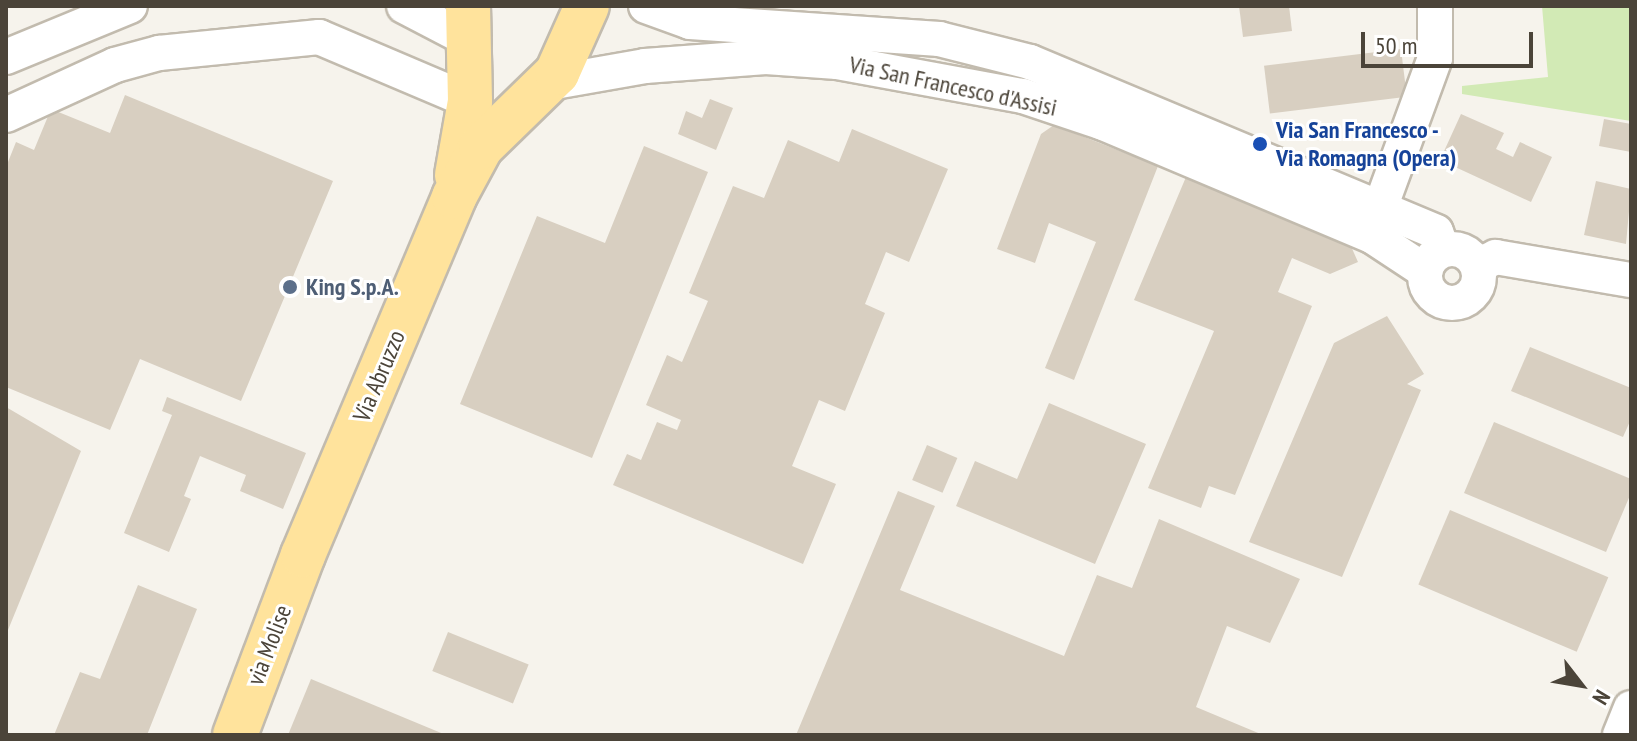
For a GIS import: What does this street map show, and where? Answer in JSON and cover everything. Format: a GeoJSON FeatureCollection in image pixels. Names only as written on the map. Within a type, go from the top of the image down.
{"type":"FeatureCollection","features":[{"type":"Feature","properties":{"kind":"main road","name":"Via Abruzzo"},"geometry":{"type":"LineString","coordinates":[[303,555],[454,197],[481,147],[557,73],[587,6]]}},
{"type":"Feature","properties":{"kind":"main road"},"geometry":{"type":"LineString","coordinates":[[467,23],[477,61],[498,78],[543,84]]}},
{"type":"Feature","properties":{"kind":"main road","name":"Via Abruzzo"},"geometry":{"type":"LineString","coordinates":[[454,197],[470,101],[467,23]]}},
{"type":"Feature","properties":{"kind":"main road","name":"via Molise"},"geometry":{"type":"LineString","coordinates":[[235,735],[303,555]]}},
{"type":"Feature","properties":{"kind":"street"},"geometry":{"type":"LineString","coordinates":[[6,57],[130,6]]}},
{"type":"Feature","properties":{"kind":"street"},"geometry":{"type":"LineString","coordinates":[[404,6],[467,23]]}},
{"type":"Feature","properties":{"kind":"street","name":"Via San Francesco d'Assisi"},"geometry":{"type":"LineString","coordinates":[[543,84],[645,66],[766,57],[837,62],[1023,96],[1103,123],[1434,261],[1436,232],[1379,211],[1030,62],[939,39],[690,22],[646,6]]}},
{"type":"Feature","properties":{"kind":"street"},"geometry":{"type":"LineString","coordinates":[[1379,211],[1438,45],[1435,6]]}},
{"type":"Feature","properties":{"kind":"street"},"geometry":{"type":"LineString","coordinates":[[6,115],[115,65],[159,53],[319,37],[470,101]]}},
{"type":"Feature","properties":{"kind":"street"},"geometry":{"type":"LineString","coordinates":[[1465,252],[1478,266],[1475,291],[1451,303],[1433,296],[1434,261],[1465,252]]}},
{"type":"Feature","properties":{"kind":"street"},"geometry":{"type":"LineString","coordinates":[[1478,266],[1496,257],[1631,280]]}},
{"type":"Feature","properties":{"kind":"street"},"geometry":{"type":"LineString","coordinates":[[1620,735],[1631,708]]}},
{"type":"Feature","properties":{"kind":"green space"},"geometry":{"type":"Polygon","coordinates":[[[1542,6],[1631,6],[1631,121],[1462,94],[1462,86],[1548,77],[1542,6]]]}},
{"type":"Feature","properties":{"kind":"building"},"geometry":{"type":"Polygon","coordinates":[[[1239,6],[1289,6],[1292,31],[1243,37],[1239,6]]]}},
{"type":"Feature","properties":{"kind":"building"},"geometry":{"type":"Polygon","coordinates":[[[1401,49],[1407,97],[1270,113],[1264,66],[1401,49]]]}},
{"type":"Feature","properties":{"kind":"building"},"geometry":{"type":"Polygon","coordinates":[[[125,95],[333,181],[241,401],[140,359],[110,430],[6,387],[6,167],[16,142],[34,150],[51,109],[110,133],[125,95]]]}},
{"type":"Feature","properties":{"kind":"building"},"geometry":{"type":"Polygon","coordinates":[[[710,99],[733,108],[716,150],[678,134],[686,111],[702,118],[710,99]]]}},
{"type":"Feature","properties":{"kind":"building"},"geometry":{"type":"Polygon","coordinates":[[[1461,114],[1504,133],[1496,149],[1513,157],[1520,142],[1552,157],[1531,202],[1440,160],[1461,114]]]}},
{"type":"Feature","properties":{"kind":"building"},"geometry":{"type":"Polygon","coordinates":[[[1604,119],[1631,124],[1631,152],[1599,146],[1604,119]]]}},
{"type":"Feature","properties":{"kind":"building"},"geometry":{"type":"Polygon","coordinates":[[[1054,125],[1158,166],[1074,380],[1045,368],[1096,242],[1049,223],[1035,263],[997,249],[1041,134],[1054,125]]]}},
{"type":"Feature","properties":{"kind":"building"},"geometry":{"type":"Polygon","coordinates":[[[852,129],[948,169],[909,262],[886,252],[865,304],[885,313],[845,411],[819,400],[792,466],[836,484],[803,564],[613,485],[627,454],[641,460],[657,422],[677,430],[681,420],[646,405],[667,355],[682,362],[708,301],[689,293],[733,186],[764,198],[788,140],[839,162],[852,129]]]}},
{"type":"Feature","properties":{"kind":"building"},"geometry":{"type":"Polygon","coordinates":[[[644,146],[708,172],[592,458],[460,404],[537,216],[605,243],[644,146]]]}},
{"type":"Feature","properties":{"kind":"building"},"geometry":{"type":"Polygon","coordinates":[[[1186,177],[1350,244],[1358,262],[1330,274],[1292,258],[1278,292],[1312,306],[1235,495],[1209,486],[1201,508],[1148,488],[1214,331],[1134,300],[1186,177]]]}},
{"type":"Feature","properties":{"kind":"building"},"geometry":{"type":"Polygon","coordinates":[[[1596,181],[1631,189],[1626,244],[1584,235],[1596,181]]]}},
{"type":"Feature","properties":{"kind":"building"},"geometry":{"type":"Polygon","coordinates":[[[1387,316],[1424,374],[1407,384],[1421,390],[1342,577],[1249,542],[1334,343],[1387,316]]]}},
{"type":"Feature","properties":{"kind":"building"},"geometry":{"type":"Polygon","coordinates":[[[1530,347],[1631,388],[1631,419],[1623,437],[1511,391],[1530,347]]]}},
{"type":"Feature","properties":{"kind":"building"},"geometry":{"type":"Polygon","coordinates":[[[167,397],[306,453],[283,509],[240,491],[246,475],[200,456],[184,496],[191,499],[169,552],[124,533],[172,415],[162,411],[167,397]]]}},
{"type":"Feature","properties":{"kind":"building"},"geometry":{"type":"Polygon","coordinates":[[[1049,403],[1146,444],[1095,564],[956,506],[975,461],[1017,479],[1049,403]]]}},
{"type":"Feature","properties":{"kind":"building"},"geometry":{"type":"Polygon","coordinates":[[[6,407],[81,451],[6,635],[6,407]]]}},
{"type":"Feature","properties":{"kind":"building"},"geometry":{"type":"Polygon","coordinates":[[[1494,422],[1631,479],[1631,493],[1606,552],[1464,493],[1494,422]]]}},
{"type":"Feature","properties":{"kind":"building"},"geometry":{"type":"Polygon","coordinates":[[[927,445],[957,458],[943,493],[912,480],[927,445]]]}},
{"type":"Feature","properties":{"kind":"building"},"geometry":{"type":"Polygon","coordinates":[[[898,491],[935,506],[900,590],[1064,656],[1097,575],[1132,588],[1159,519],[1300,579],[1270,643],[1227,626],[1196,707],[1263,735],[796,735],[898,491]]]}},
{"type":"Feature","properties":{"kind":"building"},"geometry":{"type":"Polygon","coordinates":[[[1450,510],[1608,577],[1577,652],[1418,585],[1450,510]]]}},
{"type":"Feature","properties":{"kind":"building"},"geometry":{"type":"Polygon","coordinates":[[[138,585],[197,609],[147,735],[54,735],[80,672],[100,679],[138,585]]]}},
{"type":"Feature","properties":{"kind":"building"},"geometry":{"type":"Polygon","coordinates":[[[448,632],[529,665],[513,704],[432,671],[448,632]]]}},
{"type":"Feature","properties":{"kind":"building"},"geometry":{"type":"Polygon","coordinates":[[[311,679],[446,735],[288,735],[311,679]]]}},
{"type":"Feature","properties":{"kind":"place","name":"Via San Francesco - Via Romagna (Opera)"},"geometry":{"type":"Point","coordinates":[1260,144]}},
{"type":"Feature","properties":{"kind":"place","name":"King S.p.A."},"geometry":{"type":"Point","coordinates":[290,287]}}]}
